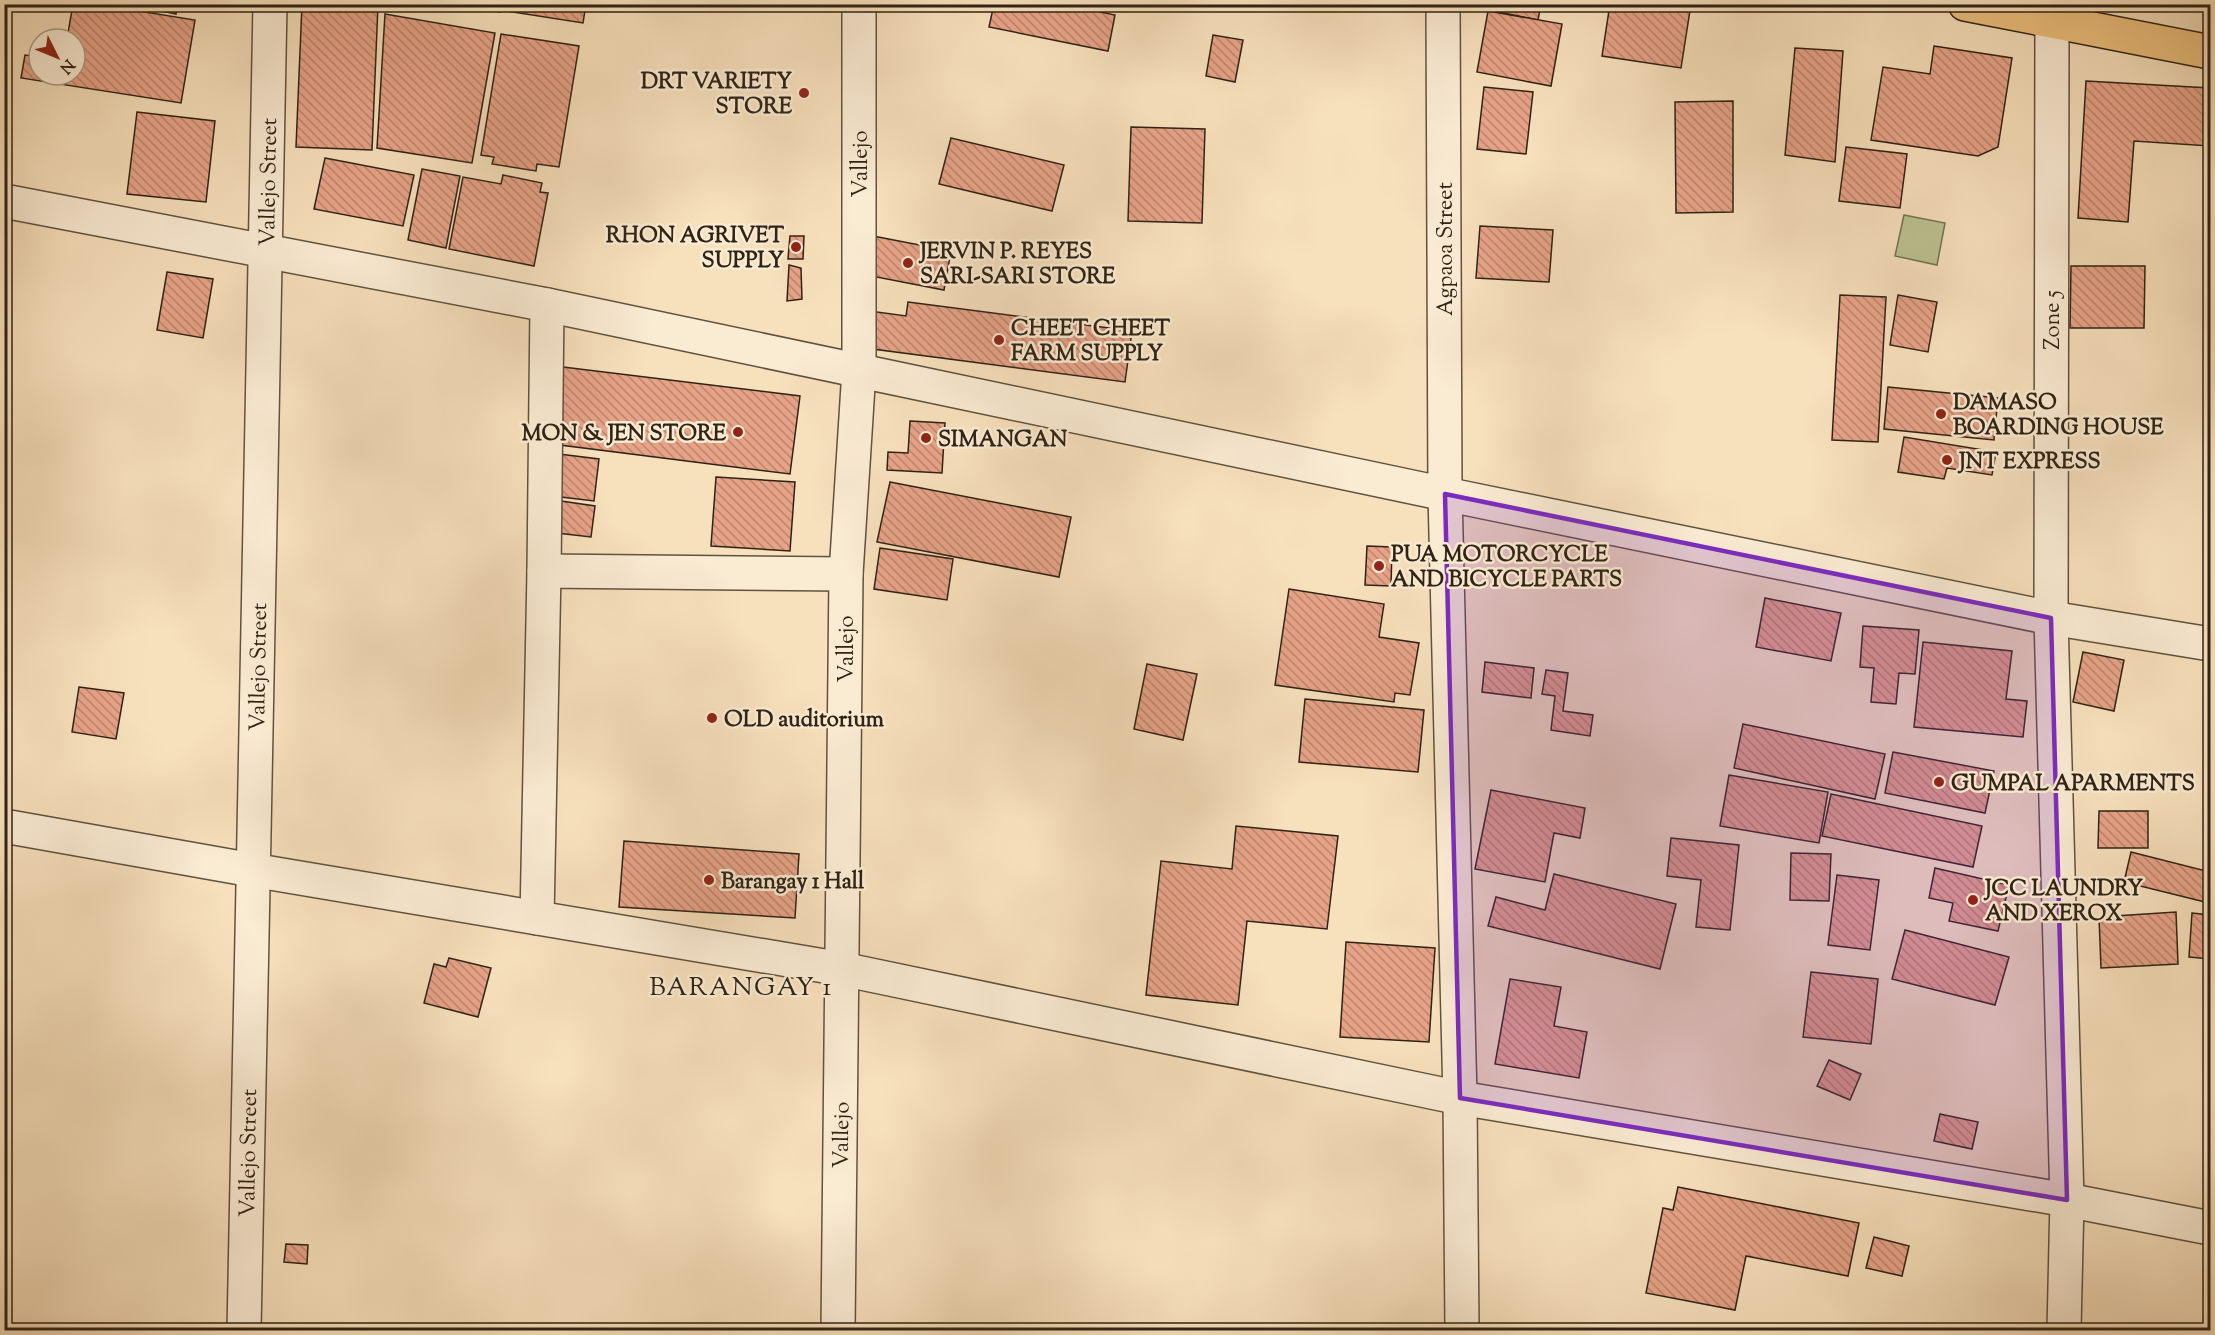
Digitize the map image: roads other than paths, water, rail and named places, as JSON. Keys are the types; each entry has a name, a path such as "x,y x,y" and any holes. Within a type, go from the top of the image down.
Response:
{"main road":[{"path":"1965,4 2054,13 2211,52"}],"street":[{"name":"Vallejo Street","path":"244,1330 267,250 270,4"},
{"name":"Vallejo","path":"838,1330 846,574 858,370 859,4"},
{"name":"Agpaoa Street","path":"1443,4 1445,494 1460,1098 1462,1330"},
{"name":"Zone 5","path":"2054,13 2051,618 2067,1200 2064,1330"},
{"path":"4,201 547,305 1445,494 2051,618 2211,644"},
{"path":"537,918 547,305"},
{"path":"543,571 846,574"},
{"path":"4,826 842,969 1460,1098 2067,1200 2211,1228"}],"place":[{"name":"DRT VARIETY STORE","path":"804,93"},
{"name":"RHON AGRIVET SUPPLY","path":"796,247"},
{"name":"JERVIN P. REYES SARI-SARI STORE","path":"908,263"},
{"name":"CHEET CHEET FARM SUPPLY","path":"999,340"},
{"name":"DAMASO BOARDING HOUSE","path":"1941,414"},
{"name":"MON & JEN STORE","path":"738,432"},
{"name":"SIMANGAN","path":"926,438"},
{"name":"JNT EXPRESS","path":"1947,460"},
{"name":"PUA MOTORCYCLE AND BICYCLE PARTS","path":"1379,566"},
{"name":"OLD auditorium","path":"712,718"},
{"name":"GUMPAL APARMENTS","path":"1939,782"},
{"name":"Barangay 1 Hall","path":"709,880"},
{"name":"JCC LAUNDRY AND XEROX","path":"1973,900"}],"district":[{"name":"BARANGAY 1","path":"741,986"}]}
